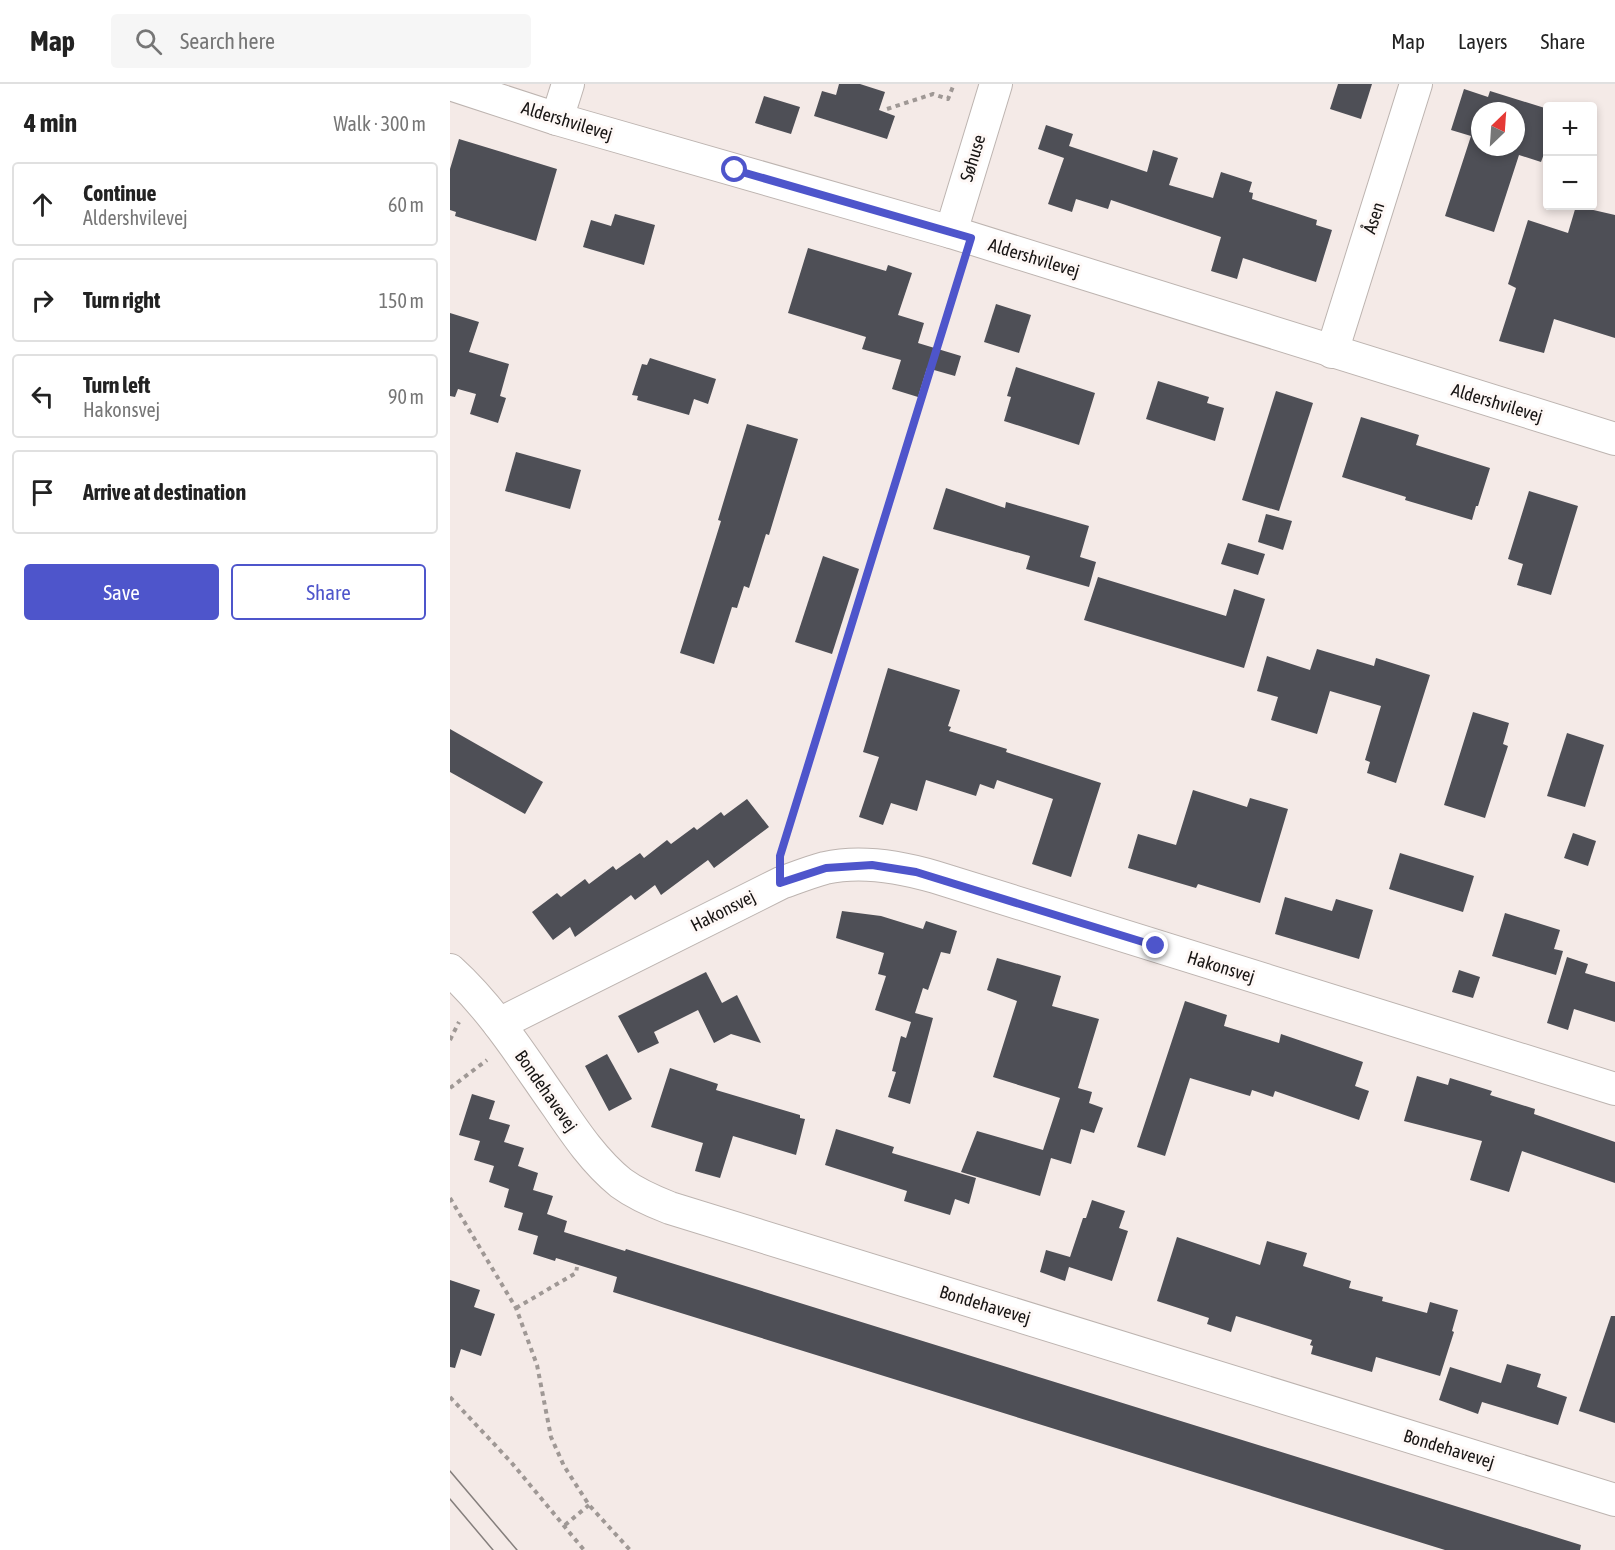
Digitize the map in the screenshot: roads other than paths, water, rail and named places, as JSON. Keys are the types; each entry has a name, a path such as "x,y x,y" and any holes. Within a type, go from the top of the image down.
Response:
{"street":[{"name":"Aldershvilevej","path":"450,84 557,119 961,235 1615,439"},
{"path":"557,119 568,84"},
{"name":"Søhuse","path":"961,235 996,84"},
{"name":"Åsen","path":"1332,352 1416,84"},
{"name":"Hakonsvej","path":"505,1033 780,883 826,868 872,865 916,872 1615,1089"},
{"name":"Bondehavevej","path":"450,970 474,992 586,1148 620,1182 644,1198 670,1208 1615,1500"}],"tram line":[{"path":"450,1471 517,1550"},
{"path":"450,1499 493,1550"}]}
